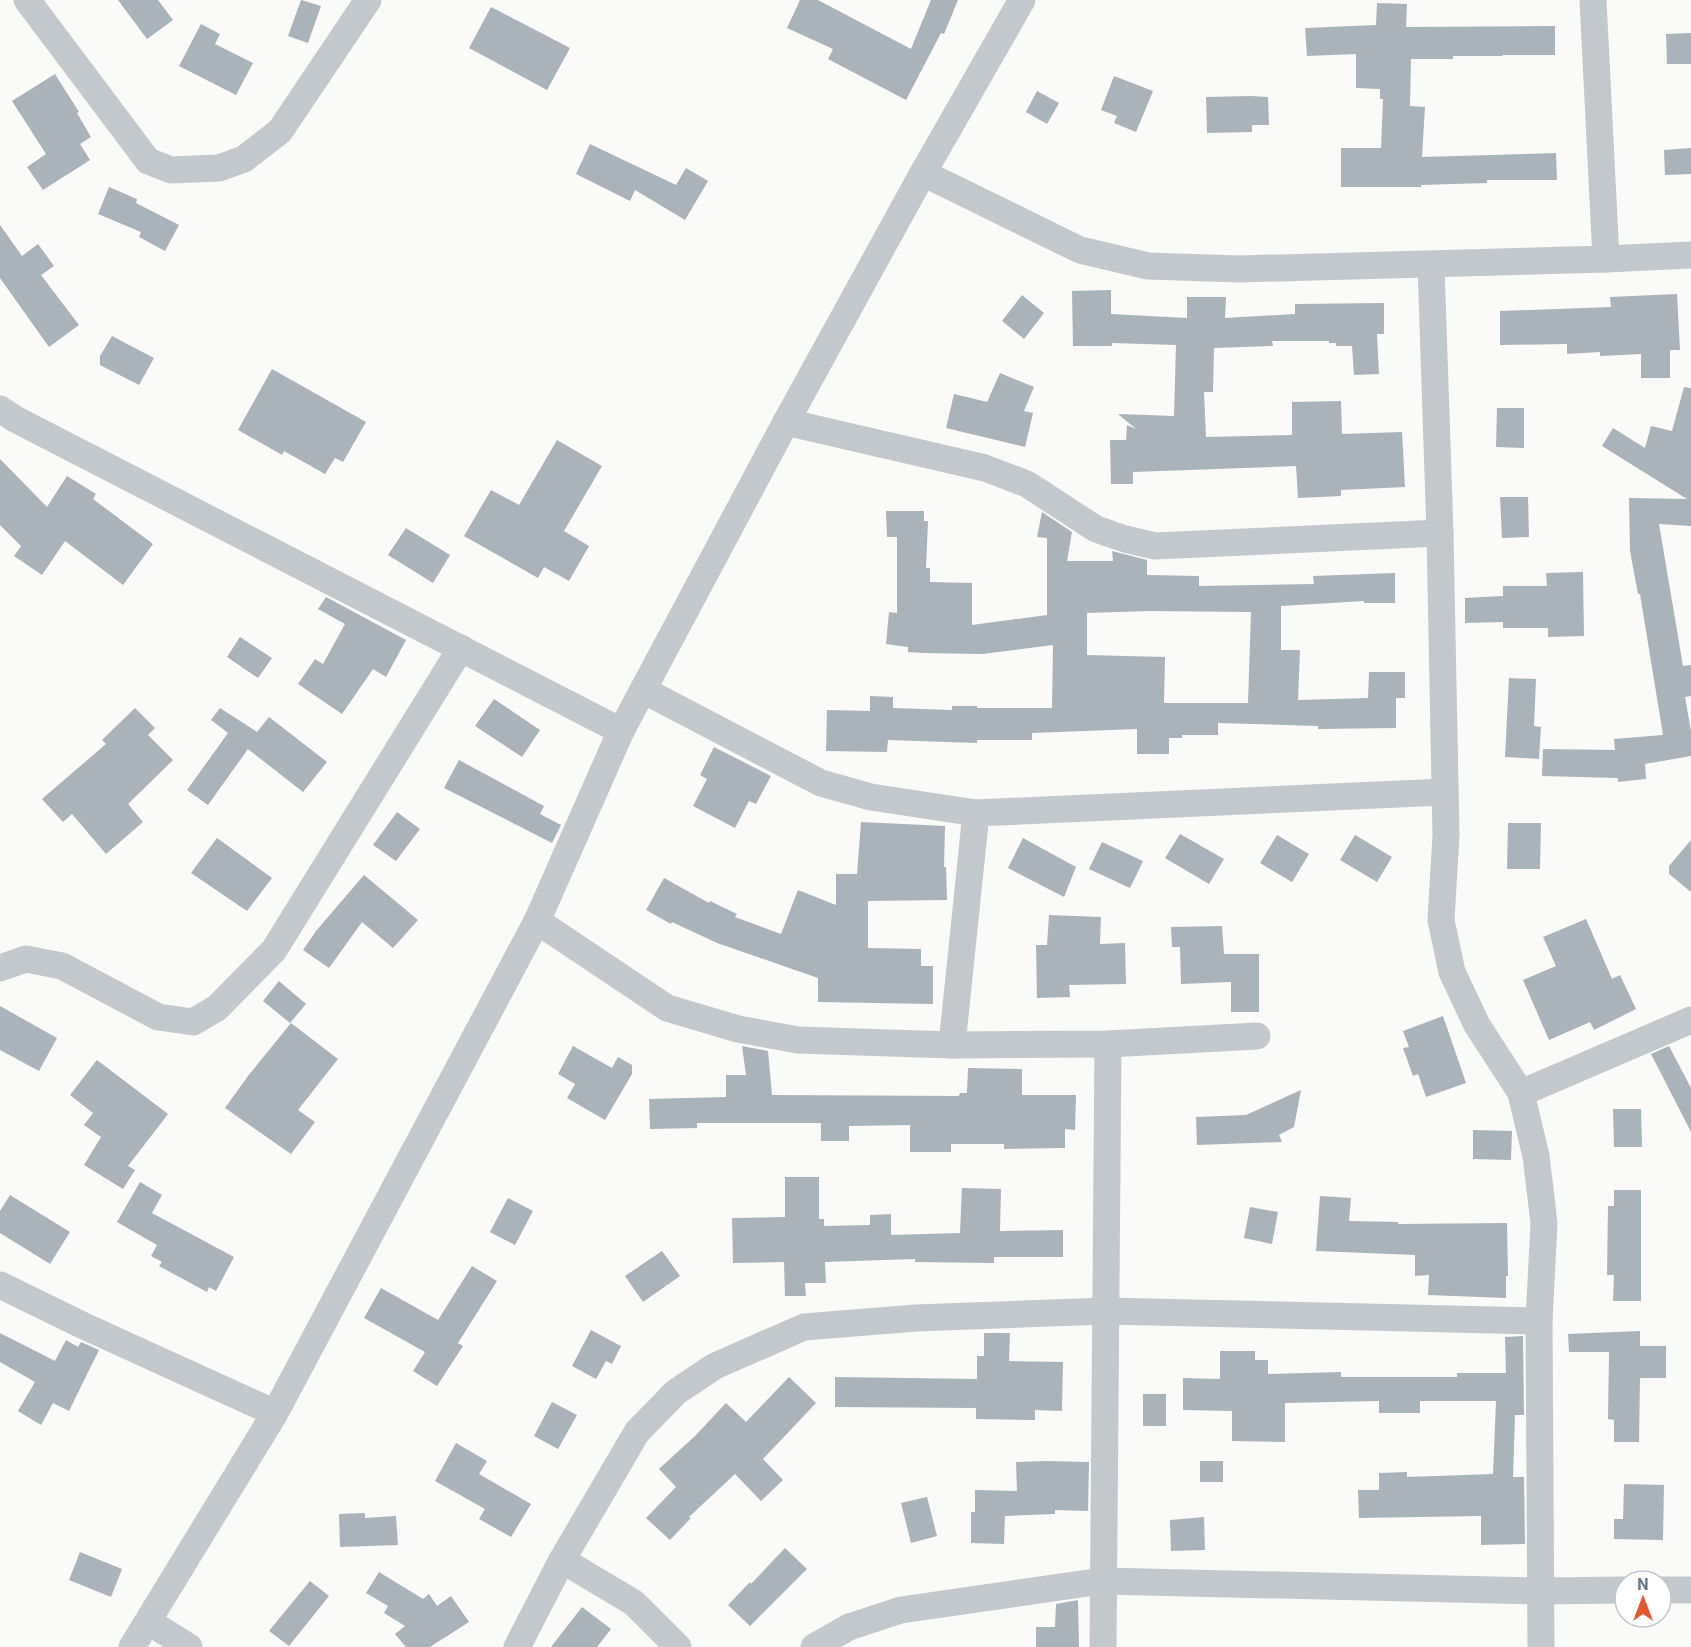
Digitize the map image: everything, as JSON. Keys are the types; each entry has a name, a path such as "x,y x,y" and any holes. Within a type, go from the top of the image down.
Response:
{"street":[{"path":"27,0 148,161 171,170 219,168 244,159 280,131 368,0"},
{"path":"132,1647 275,1413 537,921 621,731 786,422 923,173 1022,0"},
{"path":"1593,0 1606,259"},
{"path":"923,173 1080,250 1148,266 1239,269 1431,265 1691,255"},
{"path":"1431,265 1440,533 1446,835 1440,921 1452,972 1477,1025 1521,1093 1536,1156 1544,1223 1539,1321 1541,1647"},
{"path":"0,409 15,419 621,731"},
{"path":"786,422 985,468 1027,484 1096,529 1125,540 1155,546 1440,533"},
{"path":"0,968 26,959 62,966 158,1017 193,1022 217,1008 273,950 461,648"},
{"path":"643,690 821,783 871,797 976,813 1444,792"},
{"path":"952,1045 976,813"},
{"path":"537,921 667,1008 738,1029 798,1040 952,1045 1108,1044 1257,1036"},
{"path":"1521,1093 1691,1020"},
{"path":"1103,1647 1108,1044"},
{"path":"0,1285 275,1413"},
{"path":"517,1647 562,1560 637,1432 676,1392 715,1366 804,1327 916,1318 1106,1311 1539,1321"},
{"path":"562,1560 634,1603 678,1647"},
{"path":"814,1647 849,1627 901,1610 1102,1581 1540,1591 1613,1590"},
{"path":"1673,1590 1691,1590"},
{"path":"149,1622 189,1647"}],"building":[{"path":"118,0 158,0 173,20 147,39"},
{"path":"301,0 321,6 308,43 288,36"},
{"path":"800,0 818,0 911,49 931,0 958,0 944,34 941,33 906,100 828,59 833,49 787,28"},
{"path":"1377,3 1407,4 1406,27 1555,26 1555,55 1453,56 1453,59 1411,59 1410,106 1425,107 1422,157 1556,153 1557,180 1487,180 1487,183 1421,185 1421,187 1341,187 1341,148 1381,148 1383,99 1380,99 1380,89 1356,88 1356,54 1307,56 1305,28 1376,25"},
{"path":"491,7 570,48 547,90 469,48"},
{"path":"201,24 220,34 215,44 253,63 236,95 179,66"},
{"path":"1691,33 1691,64 1667,64 1666,34"},
{"path":"55,74 79,112 77,113 91,137 80,144 90,160 43,190 27,167 46,154 12,101"},
{"path":"1114,76 1153,91 1136,132 1114,123 1117,116 1101,110"},
{"path":"1037,91 1059,103 1047,124 1026,112"},
{"path":"1206,97 1268,97 1269,125 1252,125 1252,132 1207,133"},
{"path":"590,144 676,185 686,168 708,181 685,220 635,190 630,201 576,174"},
{"path":"1691,148 1691,174 1665,175 1664,150"},
{"path":"109,187 137,199 136,203 179,225 165,251 139,237 141,232 98,214"},
{"path":"0,225 22,256 38,244 54,266 41,275 79,325 49,347 0,278"},
{"path":"1111,290 1111,314 1187,318 1187,297 1226,297 1225,318 1295,314 1295,304 1384,303 1384,334 1377,334 1379,374 1354,375 1352,346 1336,346 1336,343 1329,343 1329,341 1272,341 1273,346 1214,348 1213,392 1204,392 1206,437 1292,435 1292,402 1341,401 1342,434 1402,432 1405,487 1341,490 1341,496 1298,498 1296,466 1133,472 1133,484 1111,484 1110,440 1126,440 1127,425 1136,429 1118,414 1174,416 1176,345 1112,343 1112,346 1073,346 1072,291"},
{"path":"1677,294 1680,350 1670,350 1670,378 1641,378 1641,354 1600,356 1600,352 1567,354 1567,344 1500,345 1500,311 1611,307 1610,297"},
{"path":"1022,295 1044,313 1024,339 1002,321"},
{"path":"112,336 154,358 139,385 100,365 100,356"},
{"path":"272,369 366,422 343,462 335,458 325,474 284,451 282,455 238,430"},
{"path":"1000,373 1034,387 1024,411 1033,413 1025,447 946,428 954,394 987,402"},
{"path":"1684,387 1691,388 1691,526 1659,524 1683,666 1691,665 1691,696 1685,697 1691,731 1691,756 1645,764 1646,779 1618,782 1618,778 1542,776 1543,749 1615,750 1614,739 1663,735 1640,594 1638,594 1630,551 1629,498 1687,499 1602,446 1613,428 1645,448 1651,426 1672,431"},
{"path":"1497,408 1524,408 1524,448 1496,447"},
{"path":"557,440 602,466 564,531 589,546 569,581 544,567 538,578 464,536 491,490 519,505"},
{"path":"0,459 47,507 67,476 96,494 93,499 153,544 123,585 65,541 42,575 14,556 21,546 0,525"},
{"path":"1500,497 1528,497 1529,537 1502,538"},
{"path":"886,511 924,511 924,521 928,521 926,568 930,568 930,582 972,583 972,625 1047,615 1047,538 1037,537 1042,512 1072,532 1067,561 1113,561 1112,551 1147,560 1147,575 1199,576 1199,586 1314,584 1313,576 1395,573 1395,603 1364,603 1364,601 1281,606 1281,650 1300,650 1298,700 1368,698 1369,672 1405,672 1405,698 1396,698 1396,728 1318,729 1318,726 1218,723 1218,735 1182,735 1182,738 1169,738 1169,754 1137,754 1137,729 1032,733 1032,740 977,740 977,743 888,740 887,752 826,751 827,710 870,711 870,696 893,697 893,708 952,710 952,706 977,706 977,708 1052,708 1053,645 982,654 908,652 908,647 886,644 889,612 897,613 897,537 887,537","holes":["1251,612 1248,703 1164,703 1165,657 1087,655 1087,613"]},
{"path":"406,528 450,555 433,583 388,555"},
{"path":"1583,572 1584,636 1548,637 1548,628 1503,628 1503,622 1465,623 1465,598 1503,596 1503,586 1547,586 1546,573"},
{"path":"326,597 406,640 386,677 373,669 342,714 298,684 315,659 323,664 345,624 318,609"},
{"path":"240,637 272,658 258,678 227,657"},
{"path":"1509,678 1536,679 1534,726 1541,727 1539,759 1505,757"},
{"path":"494,699 540,730 522,757 475,726"},
{"path":"135,708 155,728 148,735 173,760 128,804 143,822 106,854 72,814 63,822 42,799 106,744 102,740"},
{"path":"220,708 257,732 269,717 327,762 303,792 248,749 208,805 187,790 228,733 211,720"},
{"path":"714,747 771,776 756,804 749,801 735,828 693,806 707,779 700,775"},
{"path":"459,760 544,806 540,814 561,825 552,843 444,788"},
{"path":"397,812 420,829 396,861 373,845"},
{"path":"861,822 945,826 944,867 946,867 947,900 868,901 868,948 921,949 921,966 933,966 933,1004 818,1002 818,978 717,943 672,922 671,924 646,910 664,878 709,903 710,901 737,914 735,917 781,934 798,890 836,905 836,874 857,874"},
{"path":"1508,823 1541,823 1540,869 1507,869"},
{"path":"1180,834 1224,859 1209,884 1165,858"},
{"path":"1277,835 1309,854 1292,882 1260,863"},
{"path":"1355,835 1392,857 1377,882 1340,860"},
{"path":"217,838 272,878 247,911 191,873"},
{"path":"1023,838 1076,867 1064,897 1008,868"},
{"path":"1691,840 1691,892 1669,874 1669,866"},
{"path":"1102,842 1143,861 1130,888 1089,869"},
{"path":"364,875 418,920 393,948 362,922 329,968 303,950 316,931"},
{"path":"1049,915 1101,917 1100,944 1125,943 1126,984 1069,985 1070,997 1037,998 1036,945 1047,945"},
{"path":"1586,919 1612,979 1620,975 1636,1009 1594,1030 1590,1022 1549,1040 1523,980 1556,966 1543,937"},
{"path":"1222,926 1224,954 1259,954 1259,1012 1231,1012 1231,982 1181,984 1180,947 1172,947 1171,927"},
{"path":"279,981 306,1004 290,1023 263,1001"},
{"path":"0,1006 57,1038 39,1071 0,1050"},
{"path":"1443,1016 1466,1083 1426,1097 1418,1074 1413,1076 1403,1048 1409,1047 1403,1031"},
{"path":"291,1023 338,1059 298,1110 315,1122 291,1154 225,1108"},
{"path":"573,1046 612,1068 618,1057 632,1065 632,1074 605,1120 567,1098 575,1084 558,1074"},
{"path":"742,1046 768,1051 772,1095 959,1096 960,1093 967,1093 968,1068 1022,1069 1022,1095 1076,1095 1075,1130 1065,1129 1065,1148 1004,1149 1004,1144 951,1144 951,1152 910,1152 910,1125 849,1126 849,1141 821,1141 821,1123 697,1123 697,1128 650,1129 649,1099 726,1097 726,1075 746,1075"},
{"path":"1669,1046 1691,1088 1691,1132 1651,1054"},
{"path":"97,1060 168,1114 128,1166 135,1170 123,1189 84,1165 101,1137 84,1125 93,1113 70,1095"},
{"path":"1301,1090 1294,1127 1279,1135 1282,1142 1197,1145 1196,1117 1246,1115"},
{"path":"1613,1109 1641,1109 1642,1147 1614,1147"},
{"path":"1473,1130 1512,1131 1511,1160 1473,1159"},
{"path":"785,1177 819,1177 819,1219 824,1219 824,1226 870,1225 870,1215 891,1214 891,1235 960,1233 962,1188 1001,1189 1000,1231 1063,1230 1063,1257 994,1257 994,1263 915,1262 915,1259 825,1262 826,1283 805,1283 806,1296 785,1296 784,1262 733,1263 732,1218 785,1217"},
{"path":"140,1182 162,1195 152,1213 234,1257 216,1291 209,1287 207,1292 159,1266 162,1262 151,1256 157,1245 117,1222"},
{"path":"1614,1190 1641,1190 1641,1301 1613,1301 1614,1275 1607,1275 1608,1206 1614,1206"},
{"path":"10,1195 70,1232 50,1264 0,1233 0,1211"},
{"path":"1320,1196 1351,1198 1349,1221 1398,1222 1398,1224 1507,1223 1506,1298 1428,1295 1429,1275 1415,1276 1415,1255 1316,1251"},
{"path":"508,1198 533,1211 515,1245 490,1232"},
{"path":"1250,1207 1278,1212 1272,1244 1244,1238"},
{"path":"662,1251 680,1276 643,1302 625,1276"},
{"path":"472,1266 497,1281 458,1343 463,1346 437,1386 413,1371 425,1352 364,1318 381,1288 438,1320"},
{"path":"591,1330 621,1346 612,1364 606,1361 596,1379 572,1366"},
{"path":"1640,1331 1640,1346 1666,1346 1666,1378 1640,1378 1639,1442 1614,1442 1614,1420 1608,1419 1609,1352 1569,1352 1568,1334"},
{"path":"0,1333 55,1361 66,1340 78,1347 81,1342 99,1350 69,1411 53,1403 41,1425 18,1411 35,1382 0,1362"},
{"path":"984,1333 1010,1333 1009,1361 1063,1362 1062,1411 1035,1410 1035,1420 976,1419 976,1408 835,1407 835,1377 977,1379 977,1356 984,1356"},
{"path":"1523,1336 1524,1415 1515,1415 1513,1477 1524,1477 1525,1544 1481,1545 1481,1516 1359,1518 1358,1490 1379,1490 1379,1473 1407,1472 1407,1477 1493,1474 1496,1401 1420,1401 1420,1413 1379,1413 1379,1401 1285,1403 1285,1442 1232,1441 1232,1411 1183,1410 1183,1378 1220,1379 1220,1351 1255,1351 1255,1360 1268,1360 1268,1374 1341,1372 1341,1377 1457,1377 1457,1373 1506,1373 1505,1337"},
{"path":"789,1377 816,1403 763,1459 783,1480 761,1501 735,1474 689,1517 691,1518 670,1540 646,1518 676,1487 659,1469 726,1403 746,1422"},
{"path":"1143,1394 1166,1394 1166,1426 1143,1426"},
{"path":"552,1402 577,1415 558,1449 534,1436"},
{"path":"456,1443 487,1461 479,1474 531,1504 511,1537 479,1519 485,1509 435,1481"},
{"path":"1200,1461 1223,1461 1223,1482 1200,1482"},
{"path":"1016,1462 1089,1462 1088,1511 1055,1510 1055,1514 1005,1516 1004,1544 971,1543 971,1512 975,1512 975,1490 1017,1491"},
{"path":"1624,1484 1664,1485 1663,1540 1614,1539 1614,1519 1623,1519"},
{"path":"927,1497 937,1536 911,1543 901,1503"},
{"path":"365,1513 365,1518 396,1516 398,1545 340,1547 339,1514"},
{"path":"1204,1517 1205,1550 1171,1551 1170,1520"},
{"path":"785,1548 807,1569 750,1626 728,1605"},
{"path":"80,1552 122,1569 111,1597 69,1580"},
{"path":"379,1572 423,1599 429,1594 437,1606 451,1596 469,1622 430,1647 406,1647 395,1634 405,1626 384,1613 388,1606 366,1593"},
{"path":"310,1581 329,1596 289,1646 269,1631"},
{"path":"1078,1600 1079,1647 1036,1647 1036,1627 1055,1627 1056,1604"},
{"path":"582,1607 611,1629 597,1647 551,1647"}]}
